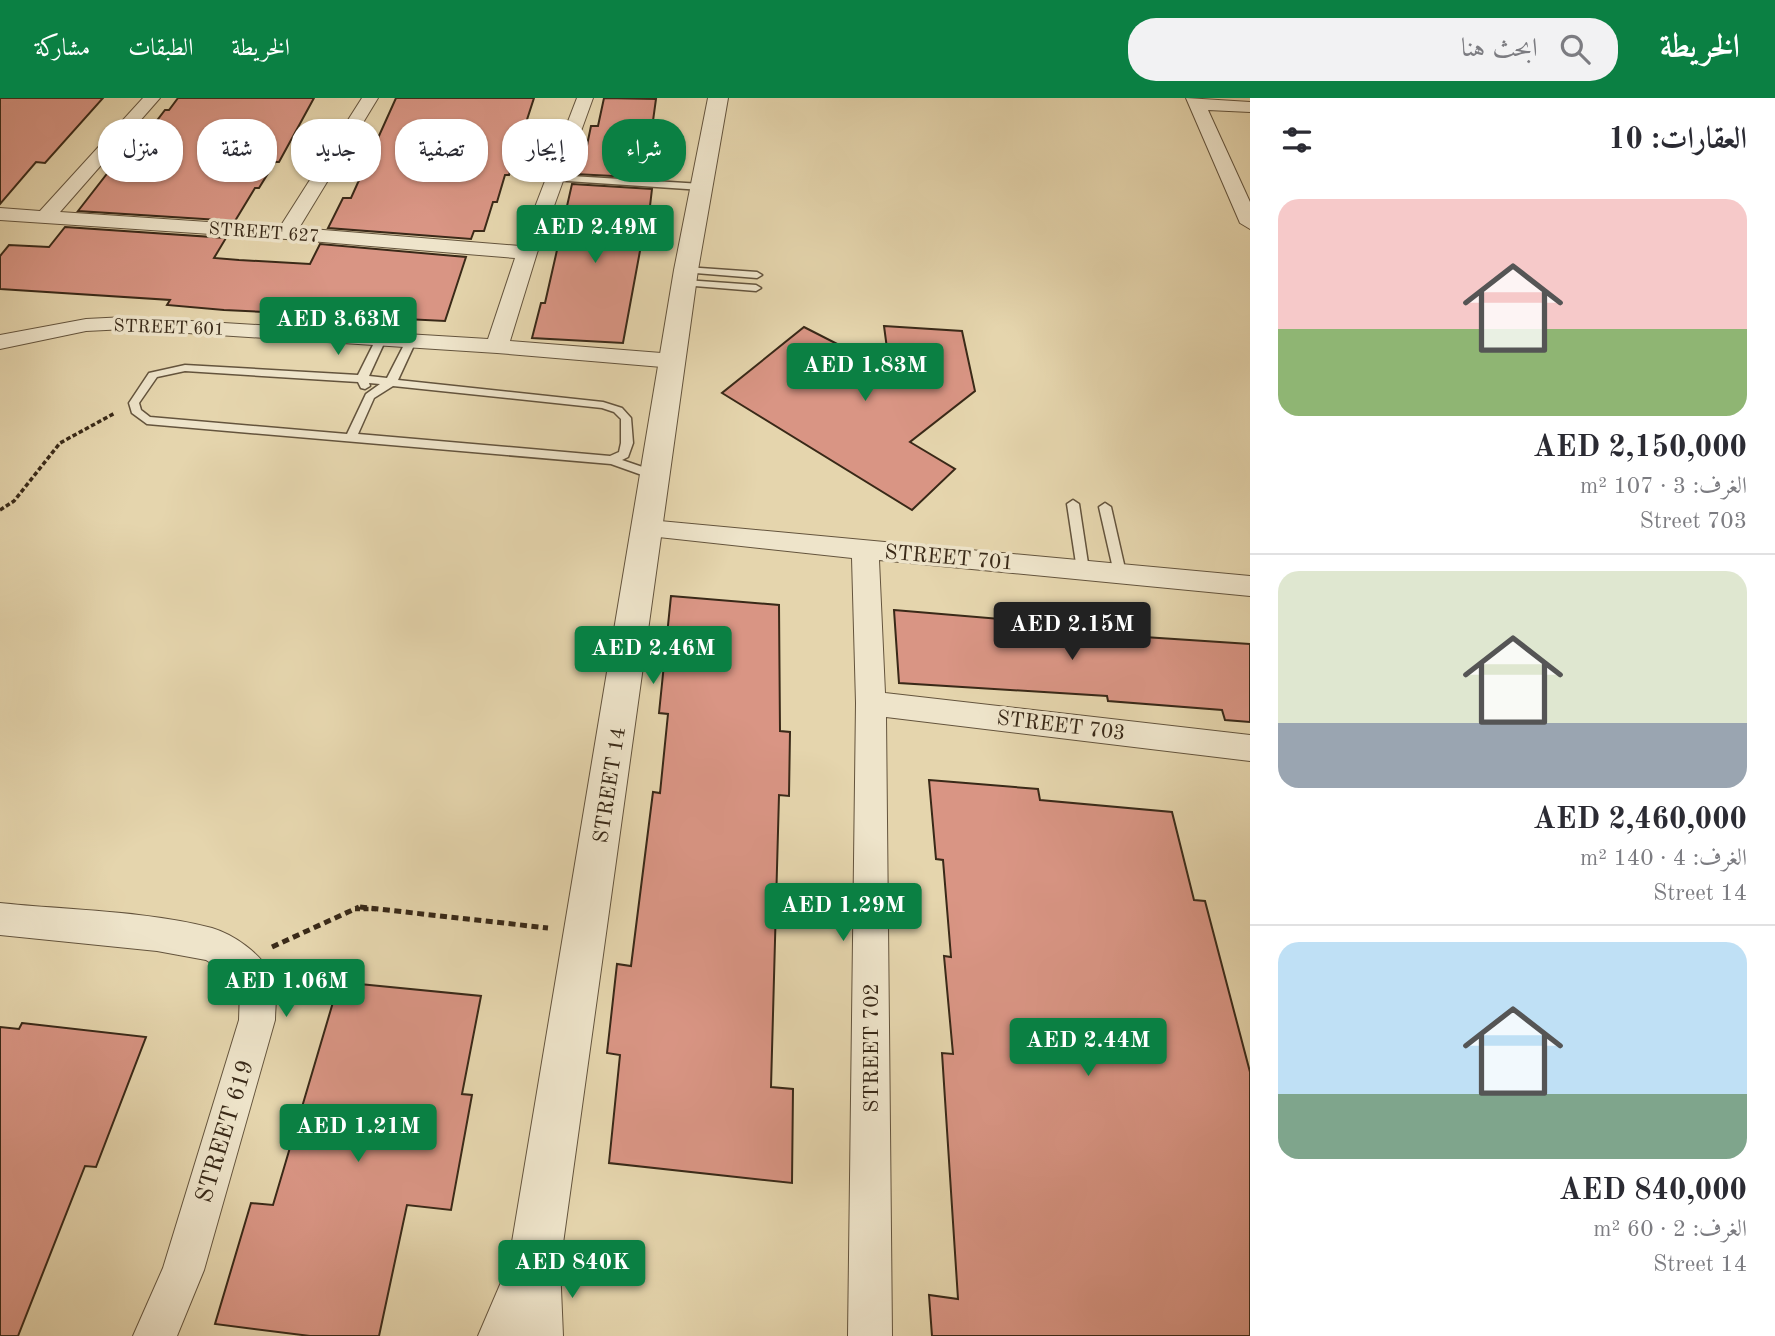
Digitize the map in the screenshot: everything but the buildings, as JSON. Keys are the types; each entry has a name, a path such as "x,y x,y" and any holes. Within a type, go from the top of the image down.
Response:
{"street":[{"path":"45,217 152,98"},
{"path":"286,233 370,98"},
{"path":"578,119 586,98"},
{"name":"STREET 14","path":"536,1336 534,1265 686,276 718,98"},
{"path":"1196,101 1250,107"},
{"path":"1196,101 1250,223"},
{"path":"498,346 527,253 554,182"},
{"name":"STREET 627","path":"0,214 286,233 527,253"},
{"name":"STREET 601","path":"0,342 86,326 126,323 498,346 674,361"},
{"name":"STREET 701","path":"649,529 1250,586"},
{"name":"STREET 702","path":"866,550 871,703 870,1336"},
{"name":"STREET 703","path":"871,703 1250,747"},
{"name":"STREET 619","path":"0,919 157,934 213,945 240,962 258,985 257,1020 183,1270 155,1336"},
{"name":"STREET 14","path":"505,1336 534,1265"}],"lane":[{"path":"588,180 702,187"},
{"path":"686,276 757,275"},
{"path":"686,276 756,288"},
{"path":"362,379 381,339"},
{"path":"351,438 370,396 391,382 411,341"},
{"path":"612,460 624,454 627,443 626,418 618,410 603,404 362,379 185,368 168,369 153,375 134,403 135,411 147,420 612,460 656,476"},
{"path":"362,379 370,396"},
{"path":"1073,505 1083,570"},
{"path":"1105,507 1120,573"}],"path":[{"path":"0,510 14,501 60,443 134,403"},
{"path":"240,962 359,907 586,932"}]}
